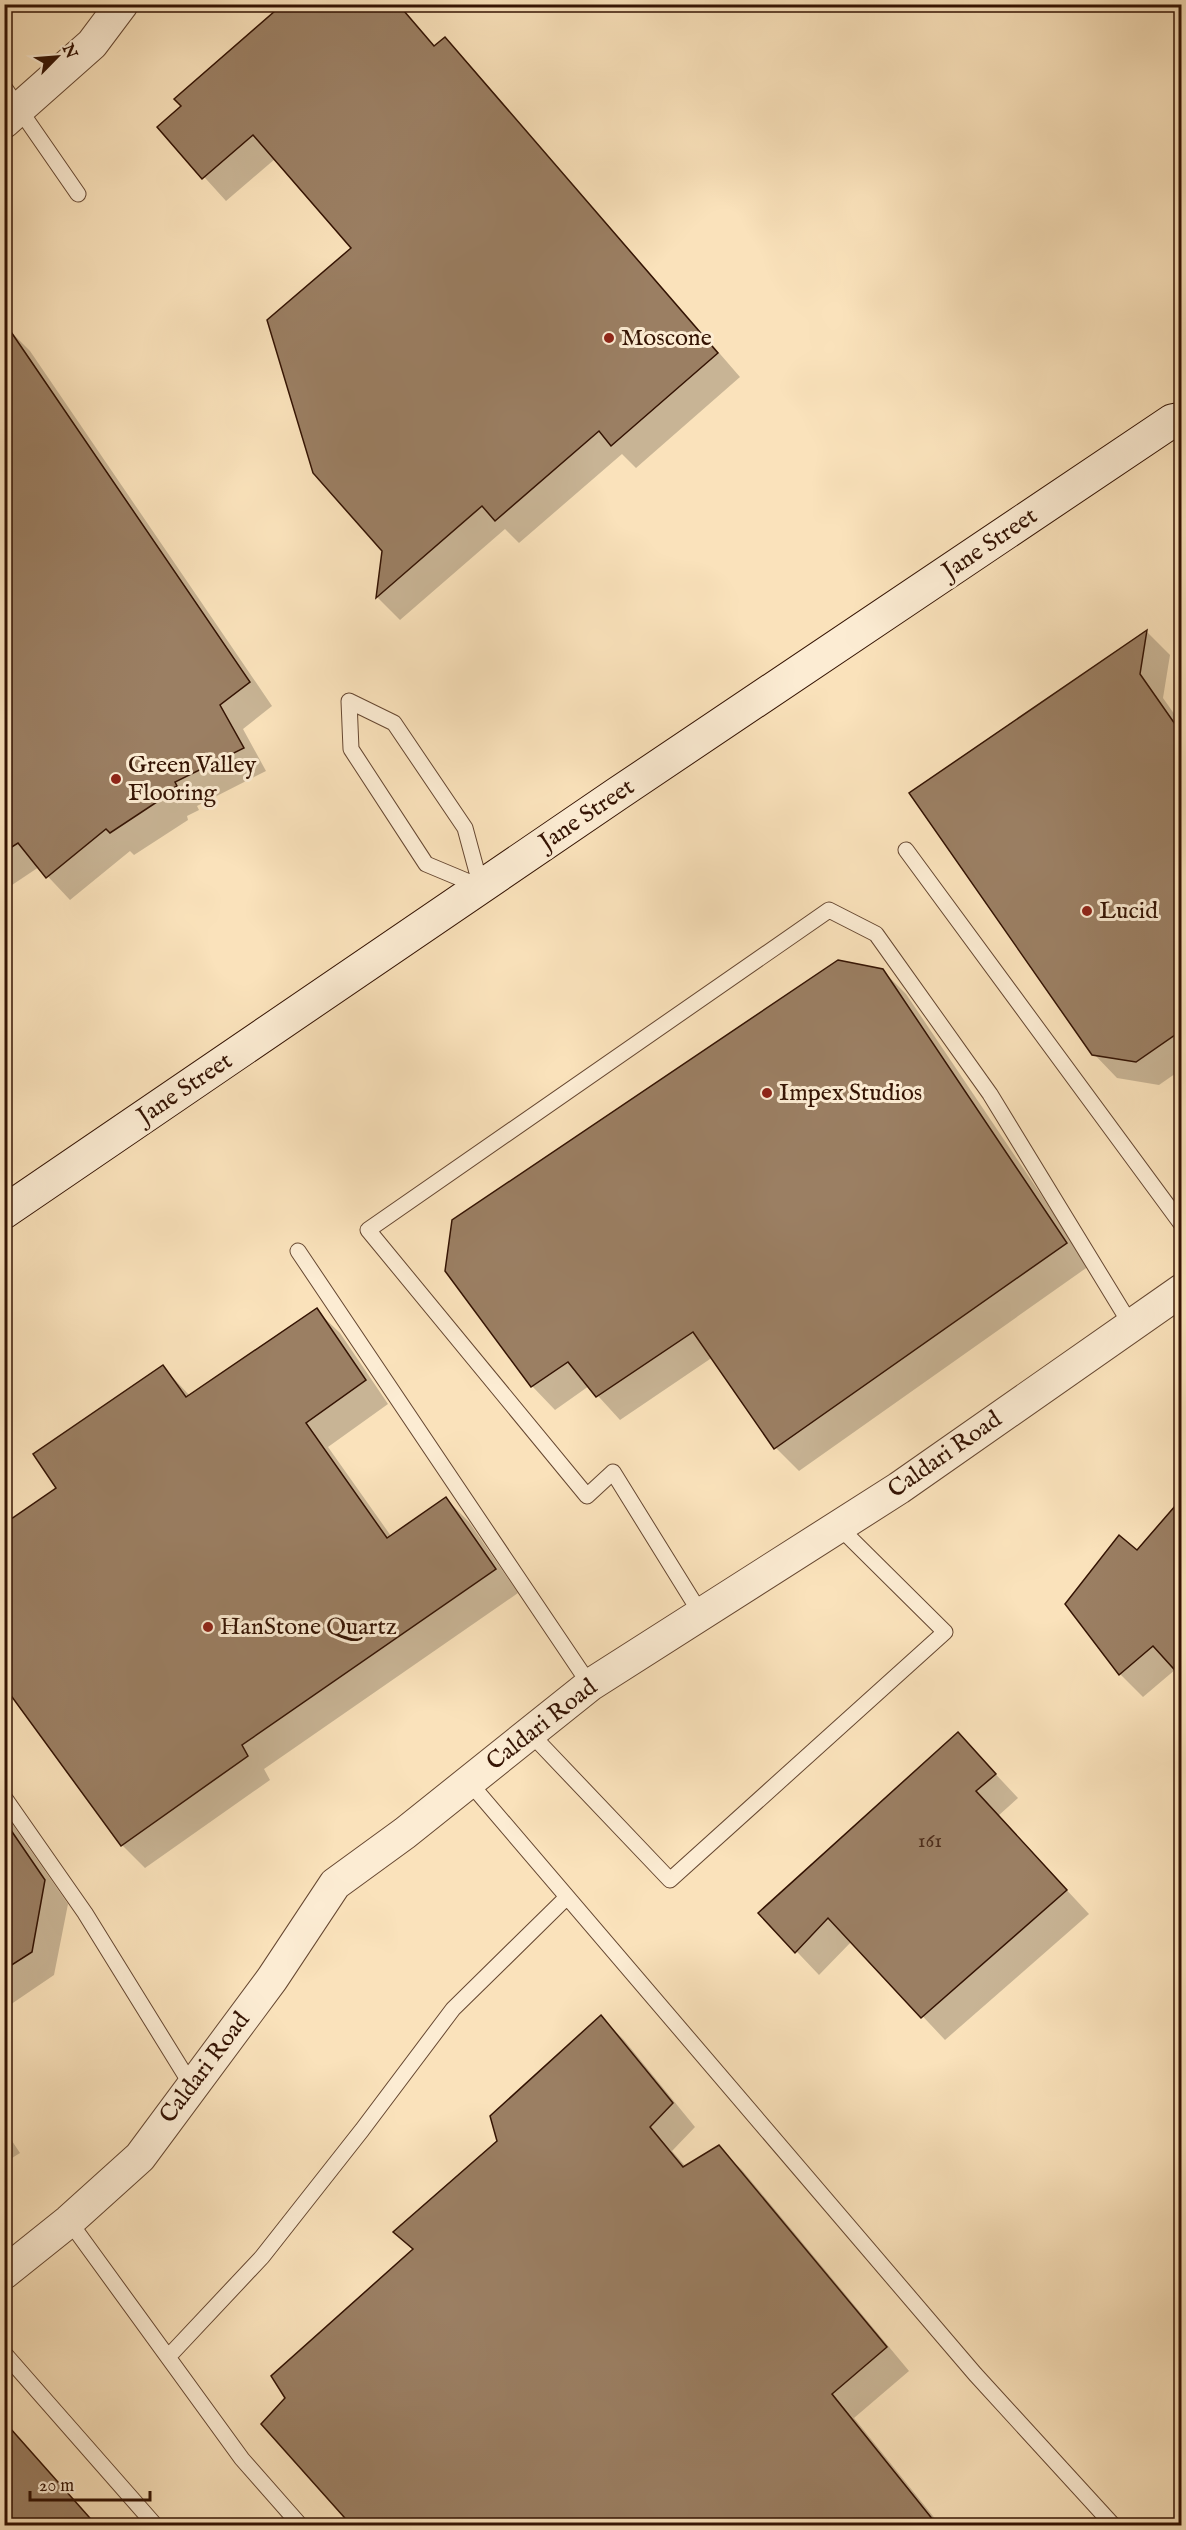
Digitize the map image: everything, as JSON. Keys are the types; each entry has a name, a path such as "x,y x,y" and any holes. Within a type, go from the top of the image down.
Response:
{"main road":[{"name":"Jane Street","path":"4,1212 1178,416"}],"street":[{"path":"10,106 92,44 122,4"},
{"name":"Caldari Road","path":"4,2273 69,2221 140,2157 272,1978 335,1884 405,1833 590,1685 899,1488 1182,1290"}],"lane":[{"path":"10,106 78,194"},
{"path":"349,701 394,723 465,828 481,887 426,864 351,749 349,701"},
{"path":"906,849 1182,1225"},
{"path":"701,1614 613,1472 587,1496 368,1230 829,910 876,934 990,1094 1131,1325"},
{"path":"298,1251 590,1685"},
{"path":"530,1734 670,1880 945,1632 839,1527"},
{"path":"470,1782 975,2374 1114,2526"},
{"path":"4,1797 85,1913 192,2086"},
{"path":"169,2356 262,2257 453,2009 567,1897"},
{"path":"69,2221 242,2459 301,2526"},
{"path":"4,2353 156,2526"}],"building":[{"path":"283,4 398,4 434,46 445,37 718,353 611,446 599,431 495,521 482,506 376,598 382,551 313,473 267,320 351,248 253,135 202,179 157,127 181,106 174,99"},
{"path":"7,326 250,682 220,705 244,748 175,782 177,786 164,793 166,796 110,833 106,829 46,878 18,843 4,852 4,328"},
{"name":"Lucid","path":"1147,630 1140,674 1182,734 1182,1030 1136,1062 1092,1055 909,793"},
{"path":"838,960 883,969 1067,1243 774,1449 693,1332 596,1397 568,1362 531,1387 445,1271 452,1220"},
{"name":"HanStone Quartz","path":"317,1308 366,1380 306,1423 387,1538 446,1497 496,1569 242,1745 248,1756 121,1846 4,1686 4,1524 56,1488 33,1454 163,1365 186,1397"},
{"path":"1182,1498 1182,1678 1153,1646 1119,1675 1065,1604 1119,1535 1137,1550"},
{"path":"958,1732 996,1774 976,1791 1067,1890 921,2018 828,1918 795,1953 758,1913"},
{"path":"4,1820 45,1880 32,1952 4,1970"},
{"path":"601,2015 673,2103 650,2127 683,2167 719,2145 887,2347 832,2394 938,2526 352,2526 261,2424 285,2398 271,2376 413,2249 393,2232 497,2141 490,2116"},
{"path":"10,2428 97,2526 4,2526 4,2433"}],"place":[{"name":"Moscone","path":"609,338"},
{"name":"Green Valley Flooring","path":"116,779"},
{"name":"Lucid","path":"1087,911"},
{"name":"Impex Studios","path":"767,1093"},
{"name":"HanStone Quartz","path":"208,1627"}]}
